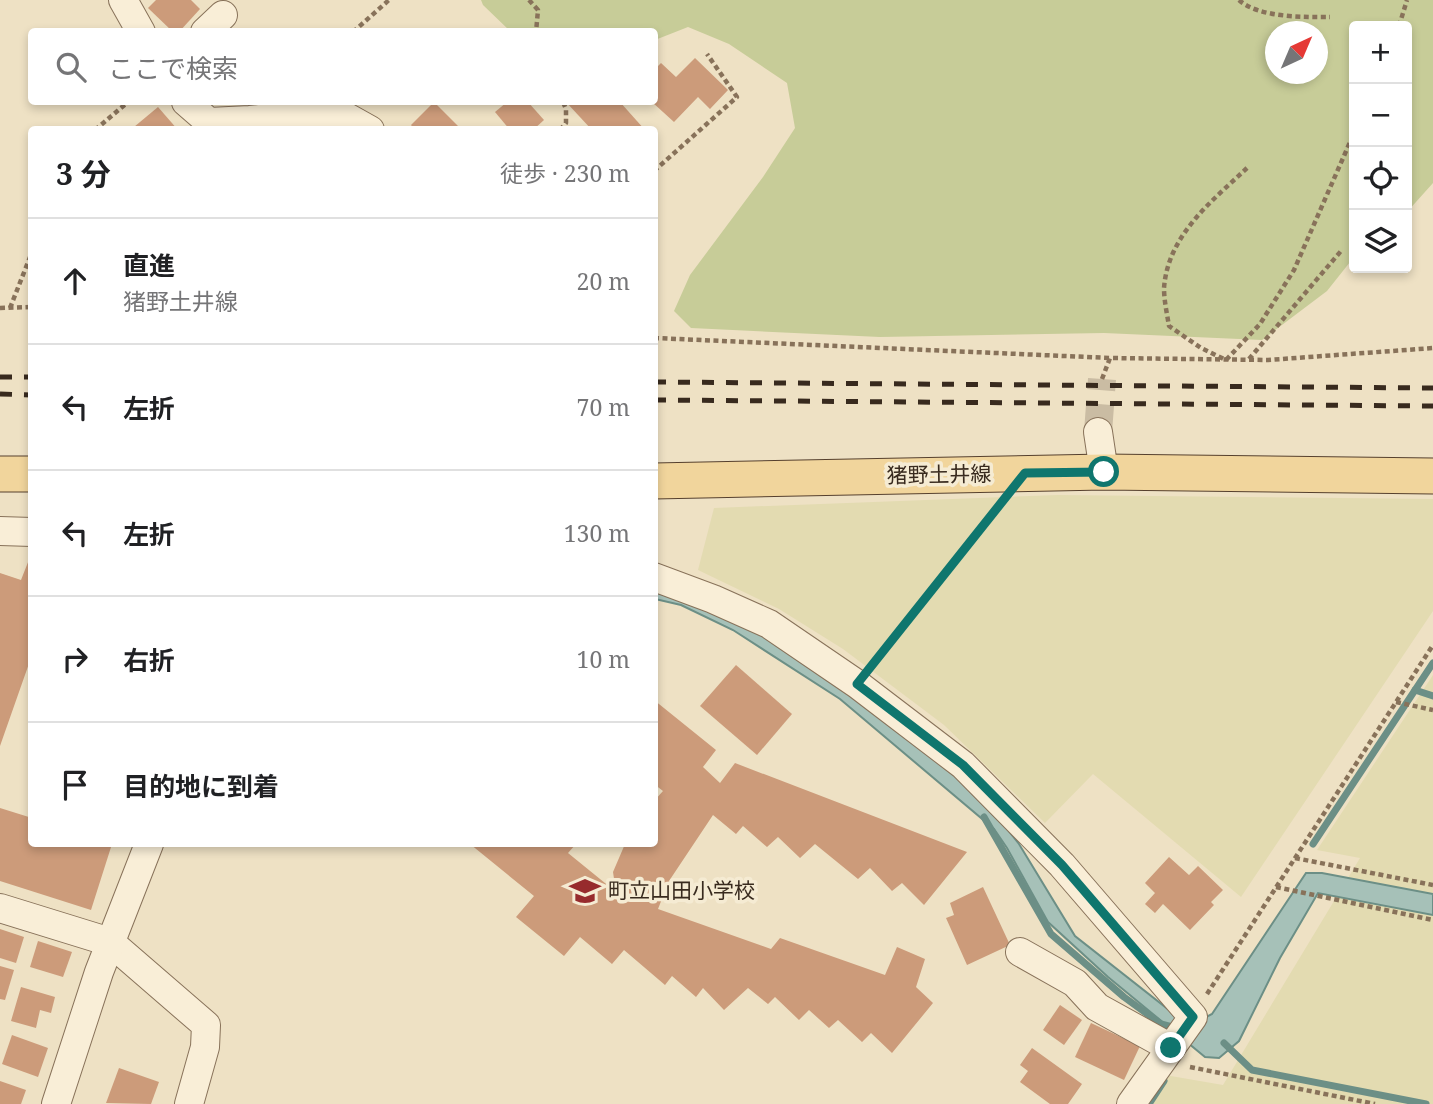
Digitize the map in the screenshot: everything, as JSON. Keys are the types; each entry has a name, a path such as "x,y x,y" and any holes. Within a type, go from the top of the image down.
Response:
{"main road":[{"name":"猪野土井線","path":"658,481 1104,472 1433,475"},
{"path":"0,474 28,474"}],"street":[{"path":"123,0 139,28"},
{"path":"189,105 209,122 311,113 345,116 363,126"},
{"path":"1098,432 1104,472"},
{"path":"0,531 28,532"},
{"path":"658,578 769,624 857,684 963,765 1062,865 1176,1041"},
{"path":"55,1104 110,942 148,847"},
{"path":"0,908 110,942 206,1025 205,1047 189,1104"},
{"path":"1020,952 1075,983 1097,1007 1176,1041"},
{"path":"1131,1104 1176,1041"}],"path":[{"path":"358,28 389,0"},
{"path":"529,0 538,10 536,28"},
{"path":"1238,0 1244,5 1275,14 1330,17"},
{"path":"1401,21 1408,0"},
{"path":"658,167 737,97 707,54"},
{"path":"100,126 124,105"},
{"path":"563,126 566,123 564,105"},
{"path":"1226,360 1261,324 1294,270 1349,144"},
{"path":"1226,360 1201,348 1169,326 1164,289 1174,247 1206,206 1247,169"},
{"path":"1249,360 1341,251"},
{"path":"10,308 28,262"},
{"path":"0,308 28,307"},
{"path":"658,338 1110,358 1226,360 1433,348"},
{"path":"1102,379 1110,358"},
{"path":"857,684 1025,473"},
{"path":"1375,1104 1176,1041 1433,645"},
{"path":"1396,702 1433,710"},
{"path":"1295,858 1433,885"},
{"path":"1276,887 1433,920"}],"shaded area":[{"path":"1058,495 1433,499 1433,611 1241,897 1093,774 1045,823 944,725 843,649 779,609 698,570 714,508"},
{"path":"1433,675 1433,1104 1147,1104 1165,1075 1223,1085 1360,858 1317,850"}],"green space":[{"path":"481,0 1433,0 1433,183 1412,206 1412,21 1349,21 1349,263 1327,291 1262,340 1104,333 880,337 691,328 674,311 690,275 763,177 795,128 787,83 729,44 688,27 658,39 658,28 507,28"}],"water":[{"path":"658,584 731,613 823,669 981,796 1019,844 1075,936 1178,1017 1197,1022 1212,1014 1306,873 1322,873 1433,894 1433,915 1318,893 1280,958 1239,1041 1219,1058 1205,1057 1108,977 1048,922 994,829 840,699 733,630 681,605 658,600"}],"building":[{"path":"156,0 191,0 200,9 183,28 169,28 148,8"},
{"path":"695,58 728,90 710,109 698,97 674,122 655,105 658,105 658,66 661,63 676,77"},
{"path":"431,105 437,105 458,126 412,126"},
{"path":"503,105 531,105 544,120 537,126 507,126 495,112"},
{"path":"569,105 623,105 641,126 588,126"},
{"path":"158,107 175,126 135,126"},
{"path":"28,562 28,666 0,746 0,573 21,580"},
{"path":"736,665 792,714 757,755 700,706"},
{"path":"658,703 716,750 703,767 720,783 735,763 967,852 924,905 902,883 892,891 870,868 858,879 815,844 800,858 778,837 767,847 743,826 736,834 713,815 669,881 658,909 771,949 780,938 885,975 897,947 925,959 916,987 933,1003 892,1053 871,1033 862,1042 838,1020 829,1028 809,1010 799,1020 775,997 768,1004 748,988 724,1010 703,988 696,997 672,976 665,985 624,950 612,964 580,937 564,956 516,917 534,896 474,847 573,847 568,853 616,892 613,872 624,847 658,847 658,797 663,791 658,787"},
{"path":"0,808 28,817 28,847 111,847 91,910 0,881"},
{"path":"1169,857 1189,875 1198,866 1223,890 1211,902 1214,905 1190,930 1163,904 1155,913 1145,904 1155,893 1145,883"},
{"path":"983,887 1010,945 967,965 946,918 954,915 950,903"},
{"path":"0,929 24,937 16,963 0,958"},
{"path":"38,941 72,952 63,977 30,967"},
{"path":"0,966 14,970 5,1000 0,999"},
{"path":"21,987 55,997 51,1013 40,1010 36,1028 11,1021"},
{"path":"1060,1005 1082,1020 1064,1045 1043,1030"},
{"path":"1091,1023 1140,1046 1124,1080 1075,1057"},
{"path":"12,1035 48,1048 38,1077 2,1064"},
{"path":"1032,1048 1082,1084 1068,1104 1050,1104 1020,1082 1028,1071 1020,1065"},
{"path":"119,1068 159,1082 151,1104 106,1103"},
{"path":"0,1081 26,1090 21,1104 0,1104"}],"waterway":[{"path":"1313,844 1433,663"},
{"path":"1415,690 1433,696"},
{"path":"984,817 1051,934 1124,997 1161,1024 1176,1028"},
{"path":"1224,1043 1252,1070 1426,1104"},
{"path":"1149,1104 1164,1081"}],"tunnel":[{"path":"1098,432 1102,379"}],"railway":[{"path":"0,377 28,377"},
{"path":"658,382 1433,388"},
{"path":"0,394 28,395"},
{"path":"658,400 1433,406"}],"place":[{"name":"町立山田小学校","path":"585,891"}],"route":[{"path":"1104,472 1025,473 857,684 963,765 1062,865 1144,958 1193,1017 1171,1048"}]}
